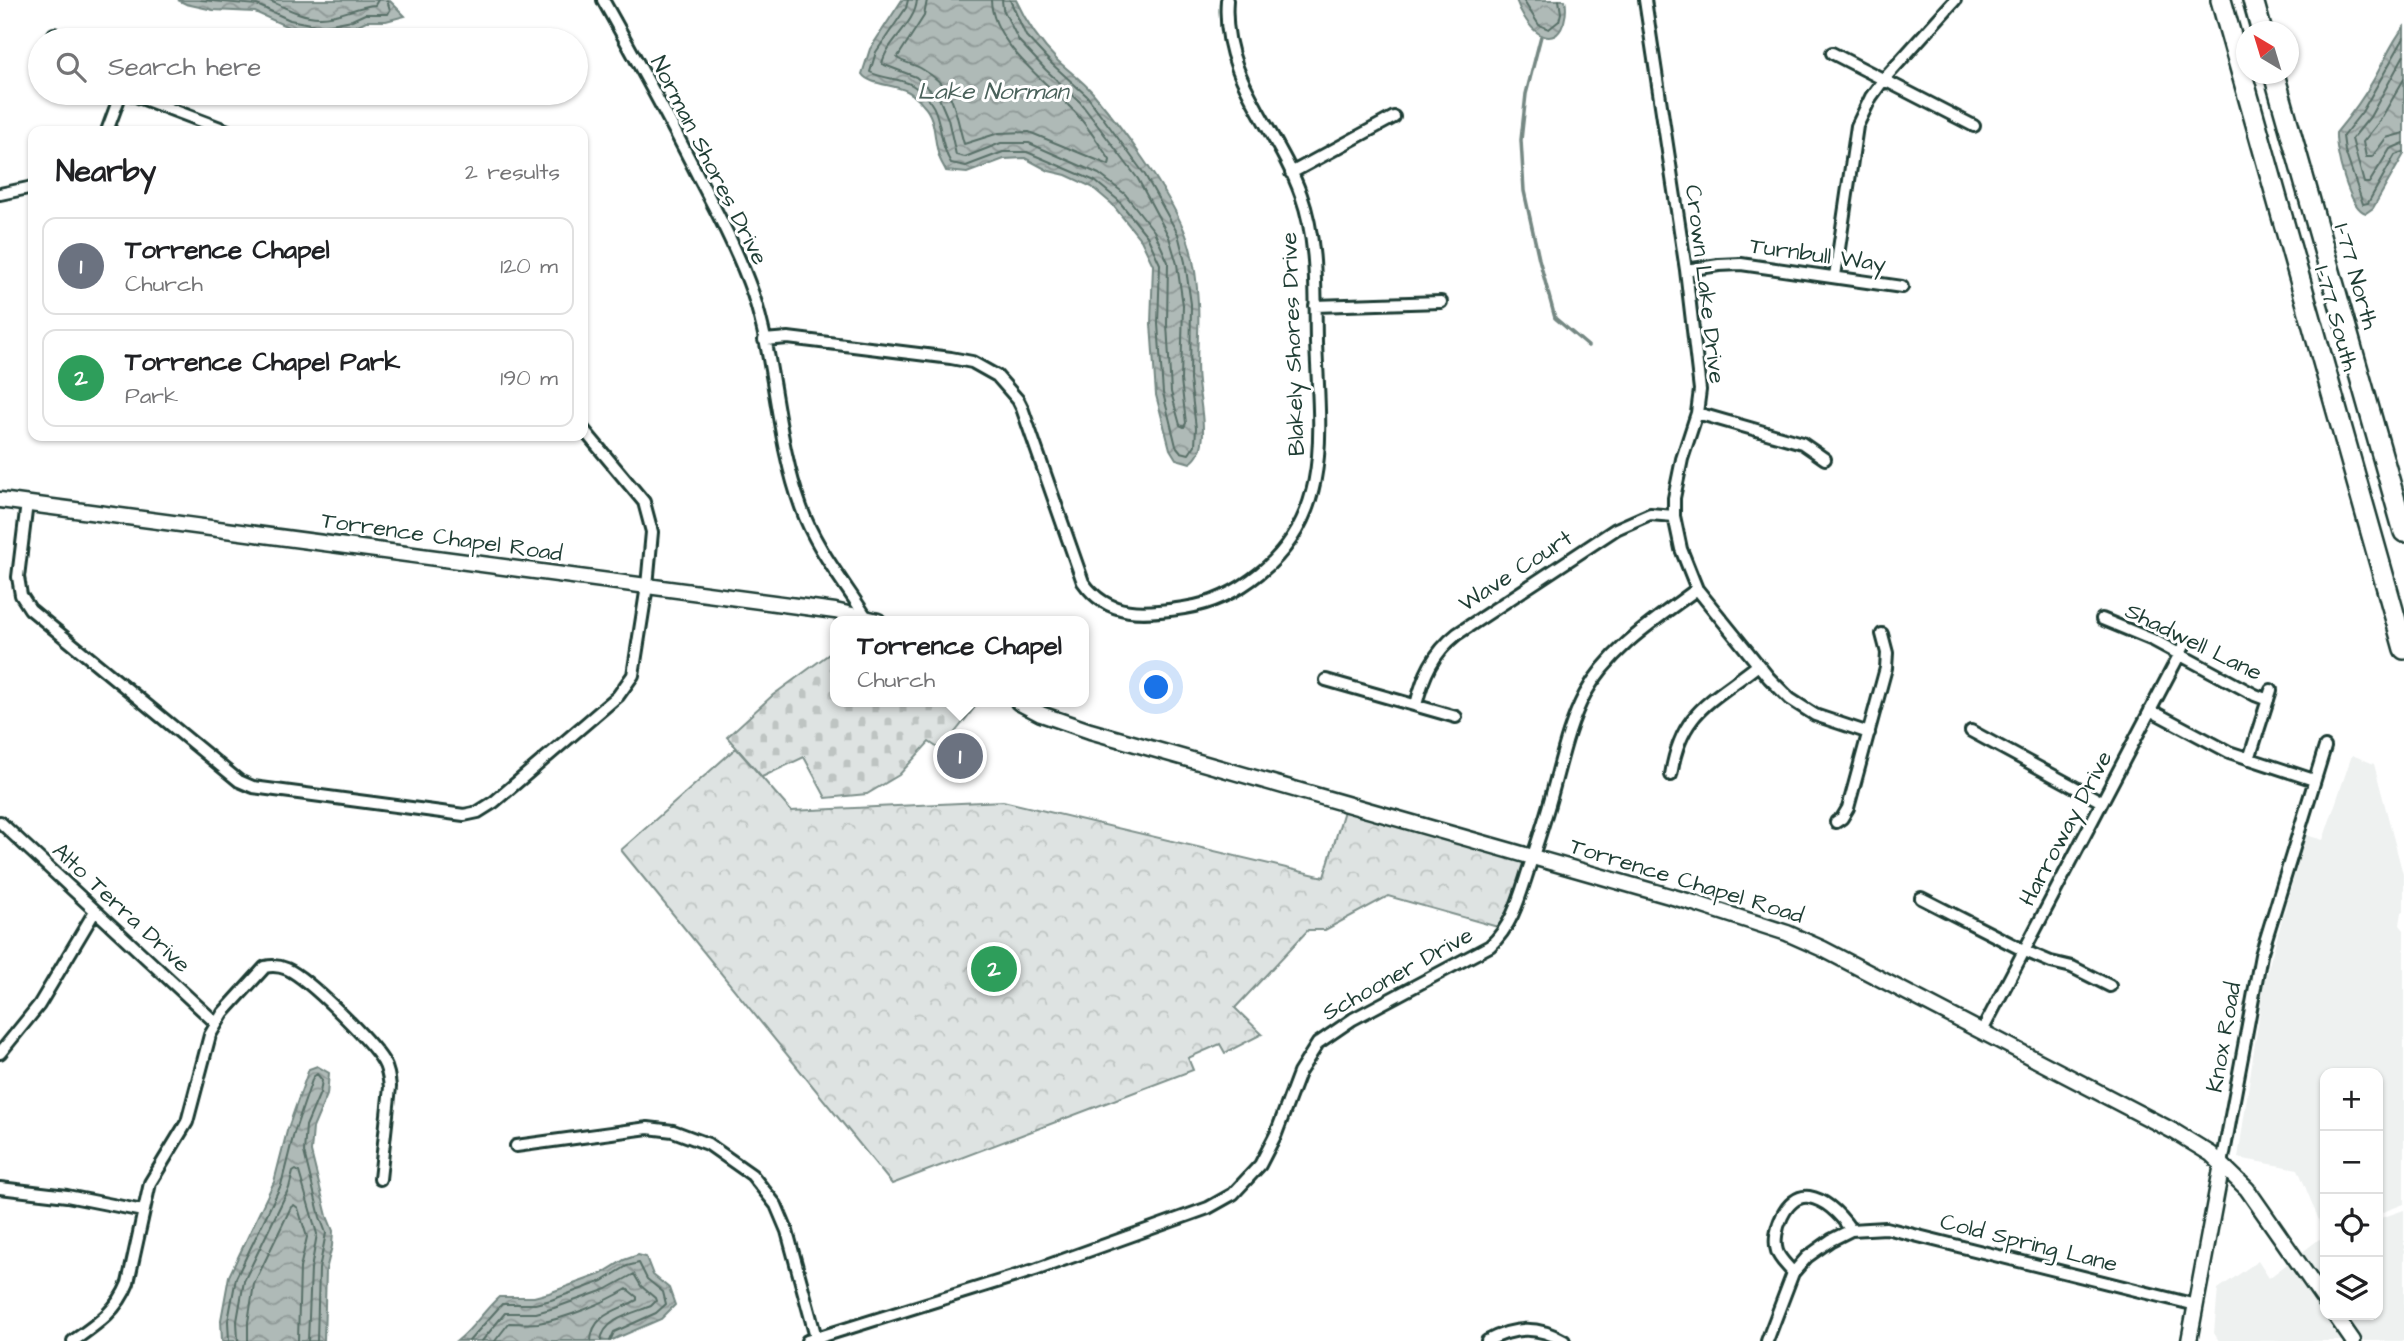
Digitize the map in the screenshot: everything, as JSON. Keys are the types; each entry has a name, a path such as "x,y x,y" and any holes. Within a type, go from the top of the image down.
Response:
{"highway":[{"name":"I-77 South","path":"2221,0 2404,649"},
{"path":"2253,0 2259,21"},
{"name":"I-77 North","path":"2277,84 2404,532"}],"street":[{"name":"Norman Shores Drive","path":"603,0 670,121 725,229 752,293 788,463 802,510 814,536 870,616"},
{"name":"Blakely Shores Drive","path":"764,340 788,338 951,358 972,362 988,370 1008,387 1021,408 1083,582 1100,601 1115,609 1150,613 1194,606 1235,591 1250,582 1276,559 1298,529 1315,485 1319,464 1313,251 1308,219 1291,173 1232,59 1226,24 1227,0"},
{"name":"Crown Lake Drive","path":"1645,0 1686,270 1700,390 1697,413 1678,474 1674,516 1681,548 1697,589 1769,678 1802,708 1826,720 1869,733"},
{"path":"1835,276 1857,126 1871,97 1884,79 1955,0"},
{"path":"1832,53 1974,125"},
{"path":"109,126 117,105"},
{"path":"160,105 215,126"},
{"path":"1291,173 1394,117"},
{"path":"0,194 28,188"},
{"name":"Turnbull Way","path":"1686,270 1741,264 1902,287"},
{"path":"1315,306 1441,302"},
{"path":"1697,413 1802,443 1825,459"},
{"path":"27,503 18,577 22,595 30,609 231,776 253,787 464,815 485,809 625,689 633,675 647,586 652,531 649,514 637,493 588,435"},
{"name":"Torrence Chapel Road","path":"0,500 858,616"},
{"name":"Wave Court","path":"1416,705 1432,660 1444,644 1457,634 1616,529 1650,514 1674,516"},
{"name":"Schooner Drive","path":"813,1340 1035,1270 1208,1208 1233,1194 1261,1166 1276,1134 1298,1073 1318,1043 1353,1019 1490,946 1510,922 1533,856 1567,737 1586,692 1614,656 1637,634 1697,589"},
{"name":"Shadwell Lane","path":"2102,619 2183,649 2255,695 2270,695 2249,759"},
{"path":"1836,822 1848,808 1886,668 1887,653 1882,634"},
{"name":"Harroway Drive","path":"1982,1031 2183,649"},
{"path":"1671,775 1676,747 1689,721 1709,701 1758,665"},
{"path":"1326,680 1456,717"},
{"name":"Torrence Chapel Road","path":"1028,707 1090,731 1694,903 1787,933 1823,949 2205,1150 2254,1198 2320,1294"},
{"path":"2150,710 2210,744 2314,780"},
{"path":"1971,731 2102,802"},
{"name":"Knox Road","path":"2189,1341 2261,955 2325,747"},
{"name":"Alto Terra Drive","path":"0,822 216,1023"},
{"path":"1922,898 2041,959 2072,967 2110,986"},
{"path":"0,1053 39,1005 95,911"},
{"path":"73,1341 104,1319 122,1297 130,1275 154,1173 187,1122 207,1045 216,1023 242,990 265,967 279,966 288,970 325,999 382,1060 389,1076 389,1104 380,1179"},
{"path":"516,1146 648,1128 673,1131 708,1144 752,1175 776,1205 787,1231 813,1340"},
{"path":"0,1188 67,1196 143,1211"},
{"path":"1793,1273 1777,1251 1777,1233 1785,1212 1797,1200 1808,1197 1826,1205 1841,1216 1851,1230"},
{"name":"Cold Spring Lane","path":"1768,1341 1793,1273 1807,1257 1851,1230 1885,1228 2196,1305"},
{"path":"2338,1320 2353,1341"},
{"path":"1487,1341 1510,1331 1530,1328 1546,1331 1564,1341"}],"shaded area":[{"path":"2352,755 2374,764 2404,878 2404,911 2400,925 2404,930 2404,1204 2383,1212 2383,1068 2320,1068 2320,1223 2298,1169 2238,1158 2264,983 2306,835 2323,840"},
{"path":"2404,1210 2404,1341 2219,1341 2214,1333 2218,1289 2258,1261 2269,1278 2320,1239 2320,1320 2383,1320 2383,1217"}],"green space":[{"path":"830,653 830,707 975,707 941,750 929,742 899,775 867,794 826,798 804,757 762,777 727,737 773,695"},
{"path":"736,748 791,811 1003,801 1324,877 1346,804 1533,857 1505,929 1388,896 1325,930 1308,930 1235,1008 1262,1034 1225,1053 1220,1044 1188,1058 1193,1070 892,1184 621,850"}],"water":[{"path":"178,0 389,0 405,16 386,21 366,21 349,28 293,28 255,12 213,10"},
{"name":"Lake Norman","path":"902,0 1016,0 1040,40 1058,61 1093,93 1131,141 1155,178 1184,230 1197,285 1197,373 1203,438 1197,457 1190,463 1176,459 1170,449 1156,395 1151,324 1153,265 1141,240 1112,204 1092,187 1066,175 1049,171 1025,158 1004,159 967,173 946,171 937,150 931,116 921,103 907,91 870,80 862,74 870,49"},
{"path":"1516,0 1565,0 1566,14 1557,34 1546,37 1538,33 1525,18"},
{"path":"2404,27 2404,154 2373,208 2366,213 2354,201 2349,190 2338,152 2336,133 2378,73"},
{"path":"317,1066 329,1073 327,1095 313,1128 311,1152 333,1231 326,1270 324,1341 222,1341 221,1320 229,1276 274,1182 287,1131 309,1069"},
{"path":"638,1255 646,1257 653,1275 669,1288 675,1305 661,1319 610,1341 457,1341 499,1297 534,1297 549,1293 601,1274"}],"waterway":[{"path":"1541,36 1526,94 1521,140 1524,191 1555,318 1588,346"}],"place":[{"name":"Torrence Chapel","path":"960,756"},
{"name":"Torrence Chapel Park","path":"994,969"}]}
